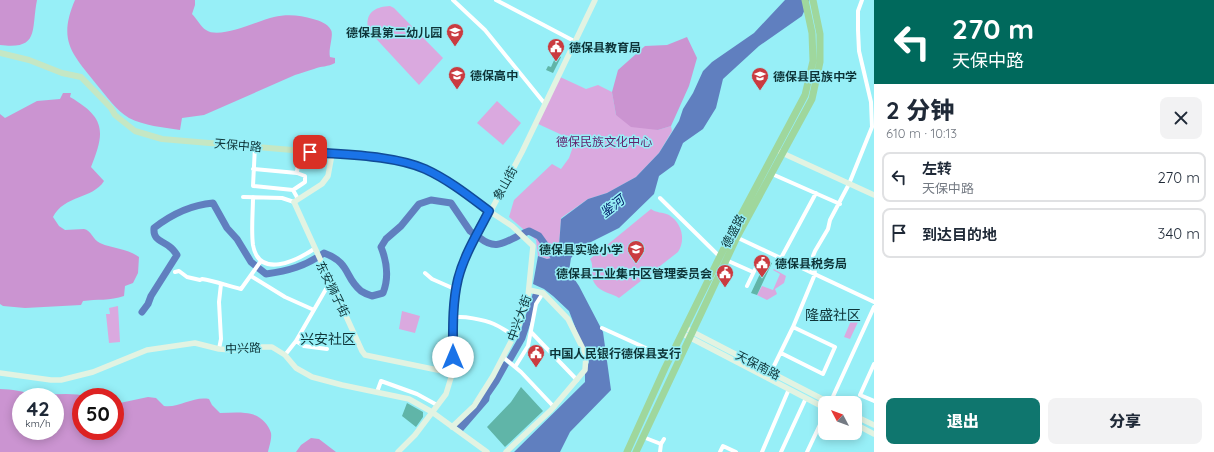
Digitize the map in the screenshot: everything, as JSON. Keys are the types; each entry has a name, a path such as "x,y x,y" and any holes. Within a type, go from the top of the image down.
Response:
{"highway":[{"path":"734,236 772,174 812,99 820,62 820,34 813,0"},
{"name":"德盛路","path":"627,452 684,331 723,259 775,150 804,95 813,62 812,33 806,3"},
{"path":"636,452 691,335 723,259"}],"main road":[{"name":"天保中路","path":"0,53 29,60 62,73 81,77 111,108 115,115 135,131 162,139 386,158 424,169 458,187 489,211"}],"street":[{"path":"453,0 485,30 545,104"},
{"path":"496,0 574,41"},
{"name":"象山街","path":"398,452 415,435 446,394 452,373 453,318 458,279 466,258 489,211 522,152 595,0"},
{"path":"771,372 793,327 815,274 813,256 824,237 830,220 840,204 872,127 870,102 859,51 858,11 862,0"},
{"path":"253,170 297,173 305,176 305,182 293,190 253,186 253,170 255,146"},
{"path":"775,150 874,195"},
{"path":"297,173 299,151"},
{"path":"243,197 282,198 296,200 322,184 328,176 332,154"},
{"path":"772,174 840,204"},
{"path":"293,190 296,200"},
{"path":"781,258 816,193"},
{"path":"253,197 253,245 262,261 271,265 282,264 314,249"},
{"path":"660,198 723,259 753,272"},
{"name":"东安狮子街","path":"296,200 314,249 365,355 452,373"},
{"name":"中兴大街","path":"452,427 474,406 502,357 514,335 529,290 533,246 512,226 489,211"},
{"path":"734,236 874,302"},
{"path":"747,286 760,257"},
{"path":"175,272 179,271 187,277 200,280 218,281 222,284 241,289 262,261"},
{"path":"425,273 432,279 456,290"},
{"path":"251,276 285,297 314,310"},
{"path":"219,349 221,339 219,302 222,284"},
{"path":"285,355 296,341 326,289 332,285"},
{"path":"506,452 554,407 585,370 586,355 568,319 543,293 529,290"},
{"path":"515,367 528,346 536,304 543,293"},
{"path":"833,396 874,307"},
{"path":"453,318 457,316 495,324 514,335"},
{"path":"781,353 823,374 835,347 793,327"},
{"path":"602,328 670,360"},
{"name":"天保南路","path":"684,331 818,404"},
{"path":"530,332 577,380"},
{"name":"天保南路","path":"691,335 771,372 818,397"},
{"path":"296,341 304,346 327,349"},
{"name":"中兴路","path":"0,373 61,380 93,372 147,350 195,343 219,349 232,350 257,347 272,348 285,355 296,368 312,377 409,399 432,412 487,452"},
{"path":"502,357 515,367 554,407"},
{"path":"874,364 860,395 874,401"},
{"path":"377,392 381,381 417,394 437,405"},
{"path":"762,452 789,389"},
{"path":"781,452 806,398"},
{"path":"862,419 874,425"},
{"path":"862,428 874,434"},
{"path":"808,452 818,430"},
{"path":"643,437 661,444"},
{"path":"660,452 661,444 664,439"},
{"path":"720,452 723,446 736,452"}],"green space":[{"path":"390,6 394,8 443,58 419,85 368,30 368,19 372,12 376,9"},
{"name":"德保民族文化中心","path":"558,76 586,89 598,85 612,92 616,115 658,130 671,126 672,131 659,153 636,177 607,193 588,199 561,218 559,246 556,257 547,259 538,256 536,240 509,217 514,200 552,164 561,169 569,158 575,141 536,123"},
{"path":"497,101 521,123 503,145 477,123"},
{"path":"651,209 669,215 677,222 680,227 682,237 682,242 678,252 619,298 603,291 597,287 593,281 590,259"},
{"path":"774,269 786,276 784,283 775,289 777,294 767,300 757,295 762,286 773,290 780,274 773,270"},
{"path":"118,306 120,342 109,343 106,314 110,314 109,308"},
{"path":"402,311 420,316 415,333 399,329"},
{"path":"853,316 855,316 854,320 858,322 850,339 844,337"}],"shaded area":[{"path":"0,0 37,0 33,29 28,41 13,46 0,45"},
{"path":"75,0 195,0 192,14 204,29 220,33 283,15 294,15 308,18 323,23 331,30 330,57 335,58 335,63 295,75 204,115 182,118 180,130 147,125 129,118 120,111 97,85 75,56 70,47 67,27"},
{"path":"687,37 697,58 689,86 671,126 658,130 631,127 616,115 612,92 618,70 645,46 667,45"},
{"path":"63,93 71,93 70,97 82,105 96,119 100,135 96,155 91,167 104,181 93,191 64,205 53,217 59,226 65,230 84,229 100,243 125,250 139,257 138,273 133,283 125,286 124,296 119,298 83,301 81,305 25,308 3,306 0,304 0,114 5,118 37,101 60,99"},
{"path":"0,389 12,390 12,440 64,440 64,394 72,394 72,440 124,440 124,402 148,397 156,398 164,406 170,406 197,399 209,399 212,405 220,413 249,413 261,419 267,425 271,433 268,452 0,452"},
{"path":"311,438 319,439 336,452 296,452 301,445"}],"water":[{"name":"鉴河","path":"785,0 809,0 802,16 759,46 723,79 716,108 703,129 683,143 674,165 659,176 654,194 619,228 581,247 571,258 569,271 579,286 603,332 611,390 570,432 560,452 514,452 585,382 585,371 589,362 569,311 544,289 533,284 538,256 547,259 556,257 559,246 561,219 588,199 607,193 636,177 659,153 679,121 683,109 693,93 703,71 712,62 754,33"},
{"path":"504,361 509,365 490,396 489,401 463,431 456,426"}],"building":[{"name":"德保县教育局","path":"553,54 561,57 553,73 546,70 548,66 551,67 555,58 552,57"},
{"name":"德保县税务局","path":"766,261 772,263 757,295 751,293"},
{"path":"521,387 543,411 505,447 487,427 511,402"},
{"path":"407,403 423,412 423,417 416,427 402,416"}],"waterway":[{"path":"142,312 177,255 171,248 157,238 154,228 175,214 189,208 205,204 213,203 227,228 237,239 251,262 266,274 296,267 317,258 324,253 339,261 356,286 361,291 372,296 383,293 386,282 386,264 381,247 386,239 401,226 419,204 431,200 451,203 470,231 474,234"},
{"path":"524,233 529,231 539,236 559,264"},
{"path":"480,238 490,244 499,244 518,236"},
{"path":"510,359 522,338 536,295"}],"place":[{"name":"德保县第二幼儿园","path":"455,47"},
{"name":"德保县教育局","path":"556,62"},
{"name":"德保高中","path":"457,90"},
{"name":"德保县民族中学","path":"760,91"},
{"name":"德保县实验小学","path":"636,264"},
{"name":"德保县税务局","path":"762,278"},
{"name":"德保县工业集中区管理委员会","path":"725,288"},
{"name":"中国人民银行德保县支行","path":"536,368"}],"district":[{"name":"隆盛社区","path":"833,315"},
{"name":"兴安社区","path":"328,339"}],"route":[{"path":"310,152 386,158 424,169 458,187 489,211 466,258 458,279 453,318 453,357"}]}
